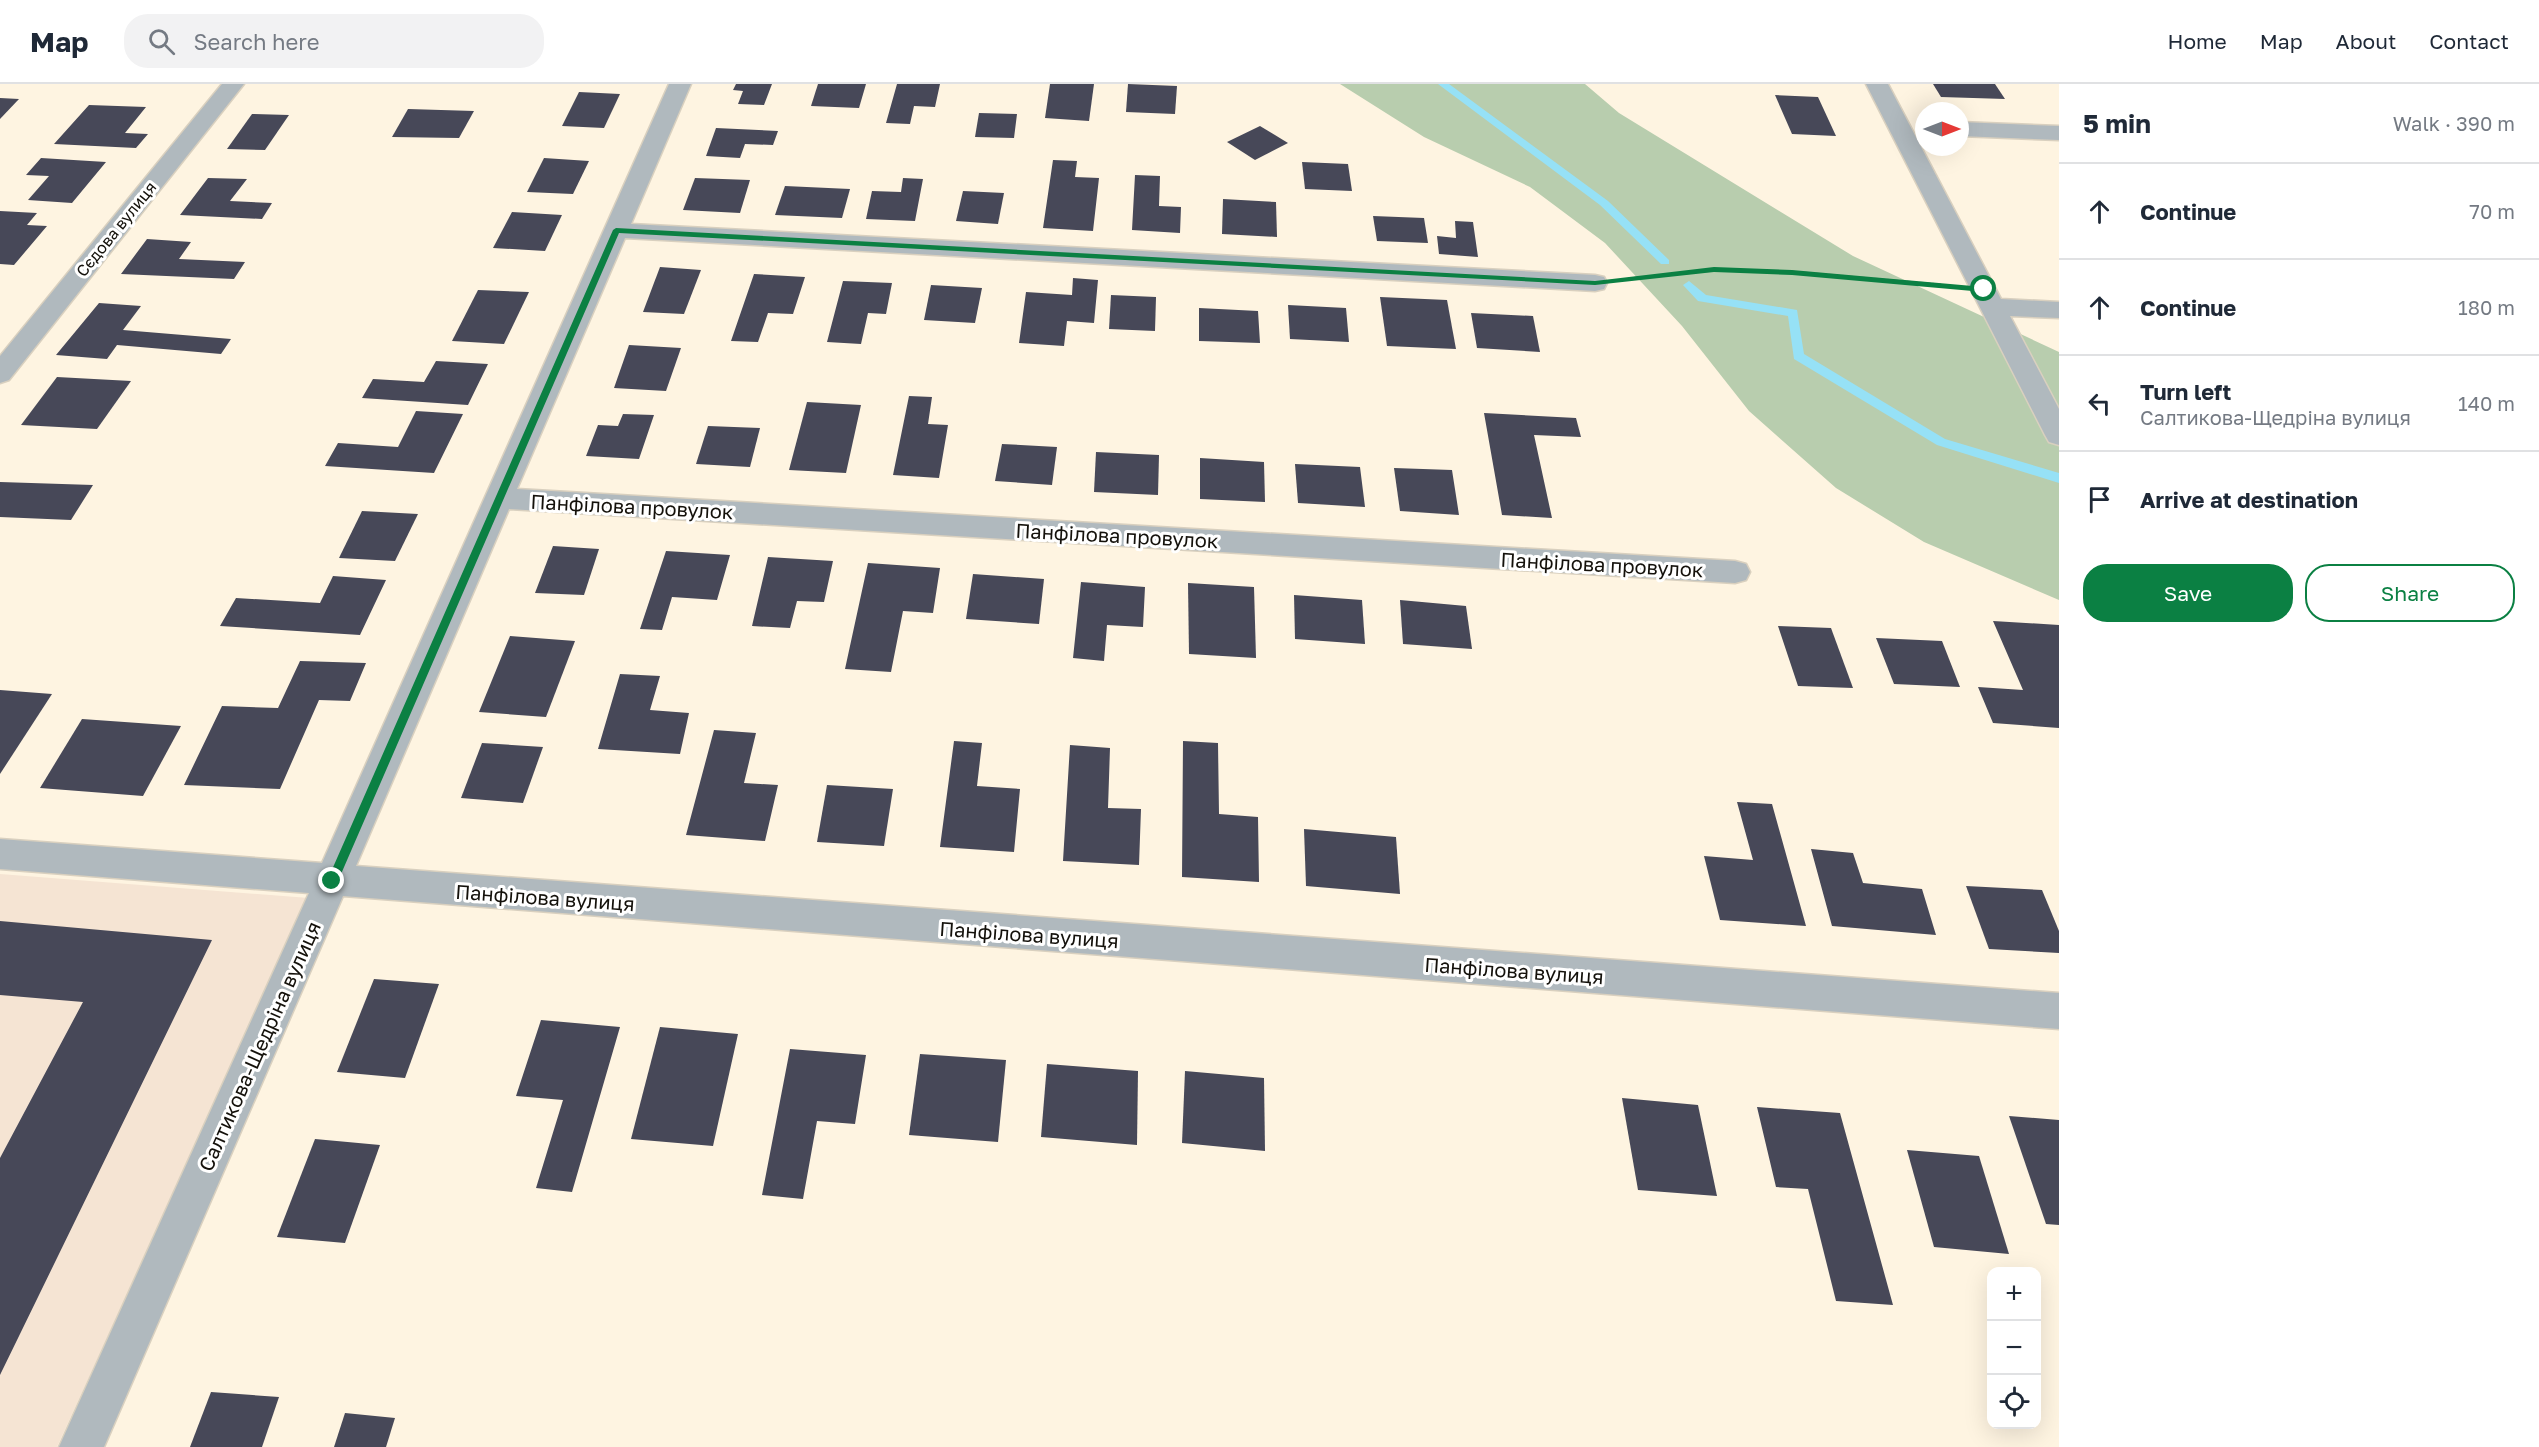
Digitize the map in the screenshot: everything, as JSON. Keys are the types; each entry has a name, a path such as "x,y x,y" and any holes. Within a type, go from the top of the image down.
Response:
{"street":[{"name":"Сєдова вулиця","path":"3,366 233,84"},
{"name":"Салтикова-Щедріна вулиця","path":"81,1447 332,881 680,84"},
{"path":"1877,84 2059,435"},
{"path":"1901,127 1915,128"},
{"path":"1969,129 2059,133"},
{"path":"616,230 1595,283"},
{"path":"1989,298 2059,310"},
{"name":"Панфілова провулок","path":"499,498 1734,572"},
{"name":"Панфілова вулиця","path":"0,854 2059,1011"}],"path":[{"path":"1595,283 1714,270 1792,272 1989,298"}],"shaded area":[{"path":"0,874 309,898 57,1447 0,1447"}],"green space":[{"path":"1340,84 1585,84 1619,113 1853,256 2059,352 2059,600 1924,542 1836,488 1749,411 1682,326 1605,243 1530,187 1424,137"}],"building":[{"path":"736,84 772,84 764,105 738,104 743,91 733,90"},
{"path":"818,84 866,84 859,108 811,106"},
{"path":"897,84 940,84 935,107 914,106 910,124 886,123"},
{"path":"1050,84 1094,84 1089,121 1045,118"},
{"path":"1128,84 1177,86 1175,114 1126,112"},
{"path":"1933,84 1995,84 2005,99 1941,97"},
{"path":"579,92 620,94 604,128 562,126"},
{"path":"1775,95 1818,97 1836,136 1792,134"},
{"path":"0,98 19,99 0,119"},
{"path":"89,105 146,107 125,133 148,134 136,148 54,144"},
{"path":"408,109 474,111 459,138 392,137"},
{"path":"979,113 1017,114 1014,138 975,137"},
{"path":"252,114 289,115 265,150 227,149"},
{"path":"1260,126 1288,143 1255,160 1227,142"},
{"path":"716,128 778,131 773,145 745,144 740,158 706,156"},
{"path":"41,158 106,162 72,203 28,200 49,176 26,175"},
{"path":"544,158 589,161 573,194 527,192"},
{"path":"1053,160 1077,161 1075,177 1099,178 1093,231 1043,228"},
{"path":"1302,162 1348,164 1352,191 1305,189"},
{"path":"1135,175 1160,176 1159,206 1181,207 1180,233 1132,230"},
{"path":"208,178 247,179 230,201 272,203 262,219 180,215"},
{"path":"695,178 750,180 740,213 683,210"},
{"path":"903,178 923,179 915,221 866,219 872,191 901,192"},
{"path":"785,186 850,189 842,218 775,215"},
{"path":"963,191 1004,193 998,224 956,221"},
{"path":"1223,199 1276,202 1277,237 1222,234"},
{"path":"0,211 37,213 27,225 47,226 14,265 0,264"},
{"path":"512,212 562,215 545,251 493,248"},
{"path":"1373,216 1424,218 1428,243 1377,241"},
{"path":"1455,221 1473,222 1478,257 1439,254 1437,236 1456,238"},
{"path":"147,239 191,242 179,259 245,262 234,279 121,274"},
{"path":"660,267 701,270 684,314 643,312"},
{"path":"754,274 805,277 793,314 768,313 758,342 731,341"},
{"path":"1073,278 1098,280 1094,323 1067,321 1064,346 1019,343 1026,292 1072,295"},
{"path":"843,281 892,283 886,314 868,313 861,344 827,342"},
{"path":"931,285 982,288 975,323 924,320"},
{"path":"478,290 529,292 504,344 452,341"},
{"path":"1111,295 1156,297 1155,331 1109,329"},
{"path":"1380,297 1447,300 1456,349 1387,346"},
{"path":"99,303 141,306 123,330 231,339 221,354 117,345 107,359 56,355"},
{"path":"1288,305 1346,308 1349,342 1290,339"},
{"path":"1199,308 1258,311 1260,343 1199,341"},
{"path":"1471,313 1533,316 1540,352 1477,348"},
{"path":"629,345 681,348 666,391 614,388"},
{"path":"436,361 488,364 468,405 362,398 373,379 424,382"},
{"path":"57,377 131,381 97,429 21,425"},
{"path":"909,396 932,397 928,424 948,425 939,478 893,475"},
{"path":"807,402 861,405 846,473 789,470"},
{"path":"416,411 463,414 434,473 325,466 338,443 398,447"},
{"path":"1484,413 1576,418 1581,437 1534,435 1552,518 1502,515"},
{"path":"623,414 654,415 639,459 586,456 598,425 618,426"},
{"path":"708,426 760,428 750,467 696,464"},
{"path":"1002,444 1057,447 1052,485 995,481"},
{"path":"1096,452 1159,455 1158,495 1094,492"},
{"path":"1200,458 1264,462 1265,502 1200,499"},
{"path":"1295,464 1360,467 1365,507 1298,503"},
{"path":"1394,468 1452,470 1459,515 1400,511"},
{"path":"0,482 93,485 71,520 0,517"},
{"path":"362,511 418,514 395,561 339,558"},
{"path":"553,546 599,549 584,595 535,593"},
{"path":"666,551 730,555 717,600 672,597 662,630 640,629"},
{"path":"768,557 833,561 824,602 797,601 790,628 752,626"},
{"path":"868,563 940,568 933,613 903,611 891,672 845,669"},
{"path":"973,574 1044,579 1039,624 966,619"},
{"path":"333,576 386,580 360,635 220,626 236,598 320,603"},
{"path":"1081,582 1145,587 1143,627 1107,625 1104,661 1073,658"},
{"path":"1188,583 1254,587 1256,658 1189,654"},
{"path":"1294,595 1362,600 1365,644 1295,639"},
{"path":"1400,600 1466,606 1472,649 1403,644"},
{"path":"1993,621 2059,625 2059,728 1993,723 1978,687 2023,690"},
{"path":"1778,626 1831,628 1853,688 1798,686"},
{"path":"510,636 575,641 546,717 479,712"},
{"path":"1876,638 1942,641 1960,687 1894,684"},
{"path":"300,661 366,663 350,701 319,700 280,789 184,785 222,706 278,708"},
{"path":"620,674 660,676 650,710 689,713 680,754 598,749"},
{"path":"0,690 52,694 0,774"},
{"path":"82,719 181,726 143,796 40,788"},
{"path":"714,730 756,733 744,783 778,785 765,841 686,835"},
{"path":"954,741 982,743 977,786 1020,789 1014,852 940,847"},
{"path":"1183,741 1218,743 1219,814 1258,817 1259,882 1182,877"},
{"path":"482,743 543,747 523,803 461,798"},
{"path":"1070,745 1110,748 1108,808 1141,809 1139,865 1063,861"},
{"path":"827,785 893,789 884,846 817,842"},
{"path":"1737,802 1772,804 1806,926 1720,920 1704,856 1753,860"},
{"path":"1304,829 1396,837 1400,894 1306,886"},
{"path":"1811,849 1853,853 1863,883 1922,889 1936,935 1832,926"},
{"path":"1966,886 2042,890 2059,931 2059,953 1989,949"},
{"path":"0,921 212,940 0,1375 0,1158 83,1002 0,995"},
{"path":"374,979 439,984 405,1078 337,1072"},
{"path":"541,1020 620,1027 572,1192 536,1188 563,1100 516,1096"},
{"path":"660,1027 738,1034 713,1146 631,1139"},
{"path":"790,1049 866,1055 855,1124 817,1121 803,1199 762,1195"},
{"path":"920,1054 1006,1060 998,1142 909,1135"},
{"path":"1047,1064 1138,1071 1137,1145 1041,1137"},
{"path":"1185,1071 1264,1078 1265,1151 1182,1143"},
{"path":"1622,1098 1698,1105 1717,1196 1638,1190"},
{"path":"1757,1107 1840,1113 1893,1305 1836,1301 1808,1189 1776,1187"},
{"path":"2009,1116 2059,1120 2059,1225 2046,1224"},
{"path":"315,1139 380,1145 345,1243 277,1237"},
{"path":"1907,1150 1979,1156 2009,1254 1934,1247"},
{"path":"211,1392 279,1397 262,1447 190,1447"},
{"path":"345,1413 395,1418 386,1447 334,1447"}],"waterway":[{"path":"1443,84 1604,203 1665,262"},
{"path":"1689,285 1702,298 1793,313 1798,356 1941,442 2059,478"}],"route":[{"path":"332,881 616,230 1595,283 1714,270 1792,272 1984,289"}]}
